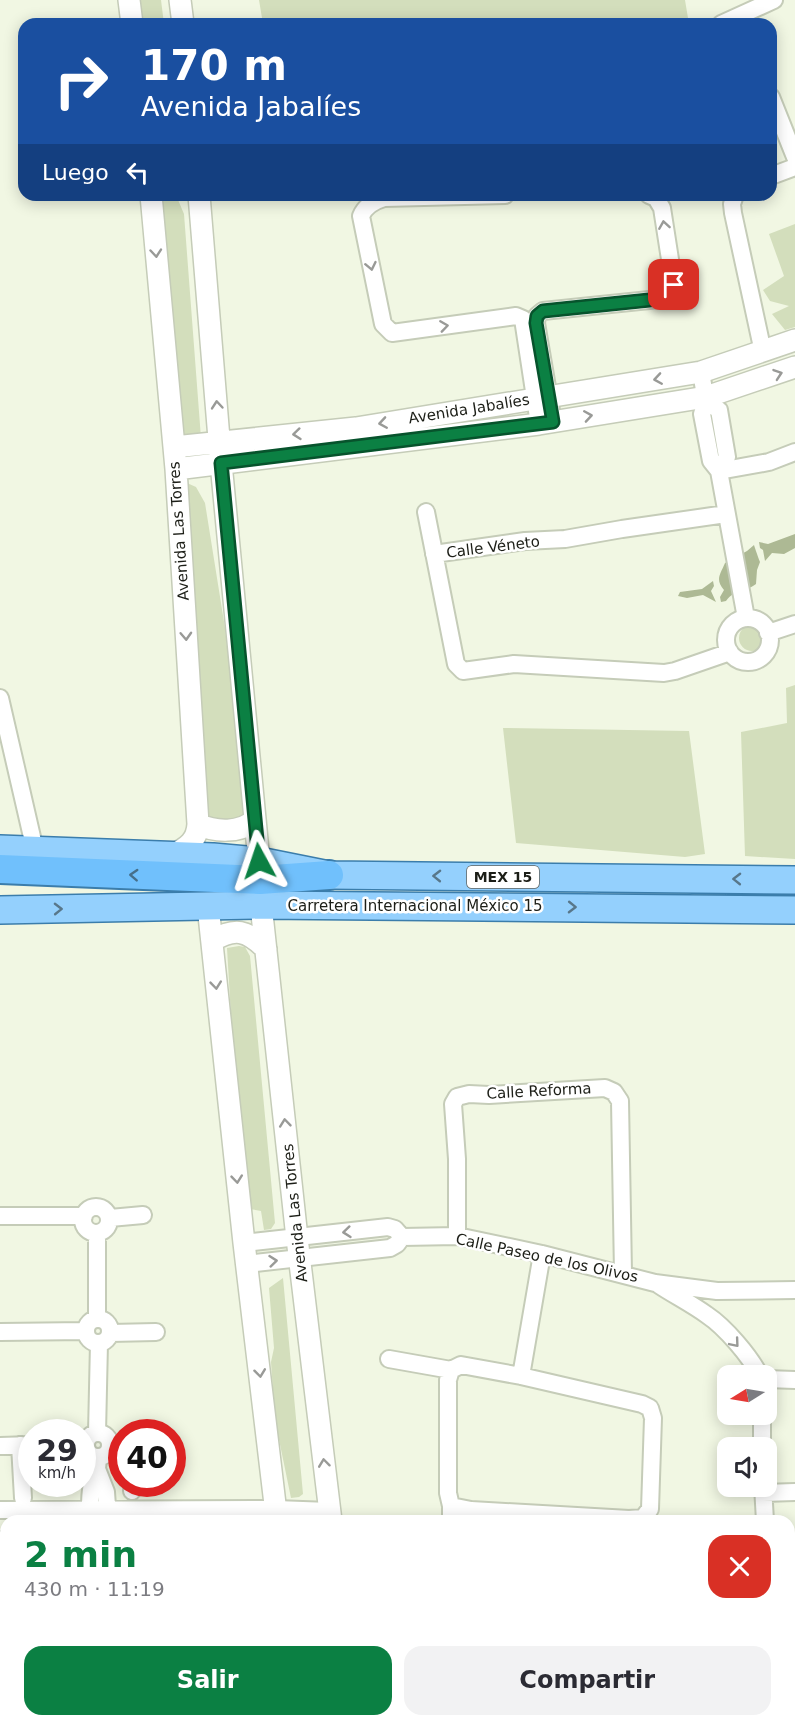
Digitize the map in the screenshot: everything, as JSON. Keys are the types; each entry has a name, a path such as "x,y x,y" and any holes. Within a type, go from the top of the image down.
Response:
{"highway":[{"name":"MEX 15","path":"0,869 260,880 329,875"}],"main road":[{"name":"MEX 15","path":"0,849 173,855"},
{"name":"Carretera Internacional México 15","path":"173,855 259,861 329,875 795,880"},
{"name":"Carretera Internacional México 15","path":"0,910 261,905 795,910"}],"street":[{"path":"129,0 131,18"},
{"path":"180,0 182,18"},
{"path":"734,18 774,0"},
{"path":"777,113 795,157"},
{"path":"777,174 795,167"},
{"name":"Avenida Las Torres","path":"152,201 176,470 198,824"},
{"path":"200,201 259,861"},
{"path":"374,201 361,216 383,324 392,333 516,315 529,316 543,311 659,299 670,293 674,285 662,208 658,201"},
{"path":"733,201 733,213 763,352"},
{"path":"529,316 536,323 546,423"},
{"name":"Avenida Jabalíes","path":"176,470 221,453 356,428 701,372 795,340"},
{"name":"Avenida Jabalíes","path":"174,447 221,453 546,423 706,400 795,367"},
{"path":"701,372 706,400 702,414 711,462 719,471 744,610 766,627 768,633 768,646 765,652 754,660 741,660 730,652 727,645 728,630 744,610"},
{"path":"719,471 762,464 795,452"},
{"path":"426,512 434,554"},
{"name":"Calle Véneto","path":"726,514 565,539 525,541 434,554 456,664 463,671 514,664 664,673 675,672 730,652"},
{"path":"768,633 795,624"},
{"path":"0,698 35,850"},
{"path":"173,855 191,844 198,833 198,824 213,830 220,830 248,825 255,819"},
{"name":"Avenida Las Torres","path":"261,905 298,1249 330,1515"},
{"path":"0,1510 90,1515 276,1515 246,1264 208,906"},
{"path":"212,941 225,933 241,932 254,936 266,949"},
{"name":"Calle Reforma","path":"457,1236 457,1159 453,1104 457,1097 470,1094 489,1095 605,1088 614,1092 620,1101 624,1273"},
{"path":"94,1207 101,1207 107,1211 110,1218 109,1225 104,1231 97,1233 91,1232 83,1222 87,1210 94,1207"},
{"path":"110,1218 143,1215"},
{"path":"0,1216 84,1216"},
{"path":"97,1233 97,1318"},
{"name":"Calle Paseo de los Olivos","path":"244,1243 298,1249 390,1248 402,1237 457,1236 656,1282"},
{"path":"246,1264 298,1249"},
{"path":"521,1376 542,1254"},
{"path":"656,1282 717,1291 795,1290"},
{"path":"656,1282 709,1315 753,1365"},
{"path":"709,1315 707,1301 717,1291"},
{"path":"97,1318 88,1324 86,1331 88,1338 93,1342 104,1338 156,1332"},
{"path":"97,1318 108,1325 104,1338 99,1443 90,1456 97,1463 105,1492 108,1515"},
{"path":"0,1332 86,1331"},
{"path":"389,1359 451,1370 461,1365 521,1376 642,1404 650,1408 653,1418 650,1509 645,1515"},
{"path":"451,1370 448,1380 448,1493 451,1513 482,1511 556,1515"},
{"path":"777,1379 795,1380"},
{"path":"0,1446 18,1445"},
{"path":"90,1515 92,1480 97,1463"},
{"path":"777,1491 795,1492"},
{"path":"763,1497 765,1515"}],"shaded area":[{"path":"137,0 161,0 163,18 139,18"},
{"path":"259,0 685,0 688,18 262,18"},
{"path":"148,201 179,201 184,214 201,438 184,441"},
{"path":"795,224 795,327 785,330 772,314 789,306 770,301 763,290 784,276 769,234"},
{"path":"187,483 196,487 205,503 225,628 245,814 226,822 210,817 196,793"},
{"path":"795,534 795,548 784,554 772,553 765,561 759,542 768,544"},
{"path":"754,545 760,562 756,584 721,602 720,597 724,590 719,577 725,563"},
{"path":"713,581 714,586 711,591 716,602 703,595 687,598 678,596 680,592 702,589"},
{"path":"752,625 761,629 765,638 761,647 752,651 743,647 739,638 743,629"},
{"path":"795,685 795,859 745,856 741,732 787,723 786,688"},
{"path":"503,728 689,731 705,854 685,857 516,843"},
{"path":"245,947 250,956 275,1223 271,1229 264,1230 261,1211 250,1209 232,1033 227,948"},
{"path":"283,1278 303,1494 291,1498 275,1420 271,1362 274,1348 269,1288"}],"route":[{"path":"259,861 221,463 553,422 536,323 537,316 543,311 659,299 670,293 674,285"}]}
